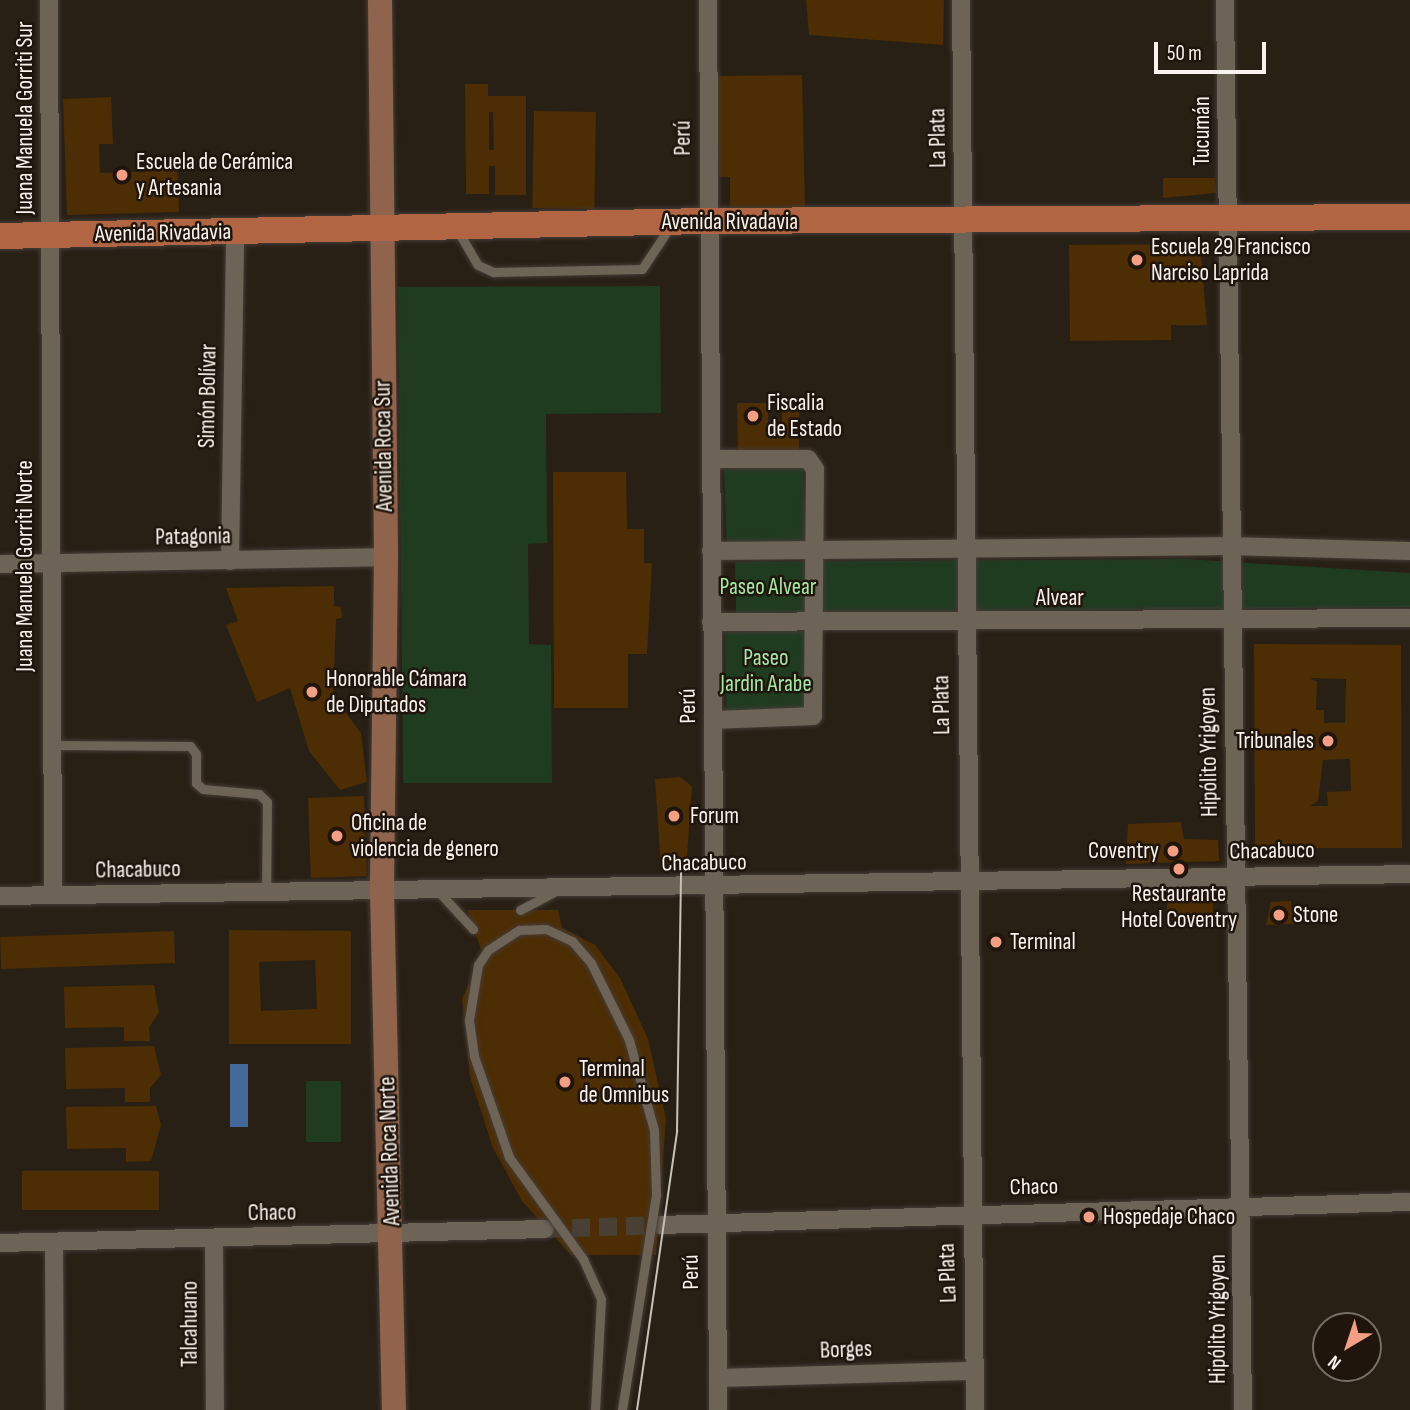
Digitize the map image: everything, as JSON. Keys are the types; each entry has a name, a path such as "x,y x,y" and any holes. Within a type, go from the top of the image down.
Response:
{"main road":[{"name":"Avenida Roca Sur","path":"380,0 379,228 386,557 382,891"},
{"name":"Avenida Rivadavia","path":"0,236 673,222 964,223 1410,217"},
{"name":"Avenida Roca Norte","path":"382,891 393,1235 394,1410"}],"street":[{"name":"Juana Manuela Gorriti Sur","path":"49,0 49,236"},
{"name":"Perú","path":"708,0 707,222 712,459 718,1410"},
{"name":"La Plata","path":"961,0 967,552 965,623 975,1410"},
{"name":"Tucumán","path":"1226,0 1227,220"},
{"name":"Hipólito Yrigoyen","path":"1227,220 1228,546 1232,621 1243,1410"},
{"name":"Simón Bolívar","path":"230,561 235,232"},
{"name":"Juana Manuela Gorriti Norte","path":"49,236 53,895"},
{"path":"712,459 813,463 815,552 813,716 713,720"},
{"name":"Alvear","path":"711,551 967,552 1228,546 1410,551"},
{"name":"Patagonia","path":"0,564 386,557"},
{"name":"Alvear","path":"711,622 965,623 1410,618"},
{"name":"Chacabuco","path":"0,896 715,887 968,880 1410,874"},
{"name":"Chaco","path":"660,1225 971,1212 1242,1208 1410,1202"},
{"name":"Chaco","path":"0,1242 393,1235 545,1229"},
{"name":"Talcahuano","path":"215,1238 215,1410"},
{"path":"54,1242 55,1410"},
{"name":"Borges","path":"718,1378 975,1371"}],"lane":[{"path":"455,226 478,265 493,272 629,269 652,262 673,222"},
{"path":"52,745 190,746 196,754 196,783 203,789 259,794 267,802 266,893"},
{"path":"520,910 559,889"},
{"path":"438,891 473,929"},
{"path":"595,1410 601,1299 583,1259 509,1157 474,1056 469,1020 478,965 488,950 519,930 546,929 572,941 591,964 629,1040 654,1130 656,1195 622,1410"}],"green space":[{"path":"660,286 661,413 546,414 547,543 528,544 529,644 551,645 552,783 403,783 398,287"},
{"path":"803,467 806,542 727,545 724,470"},
{"name":"Paseo Alvear","path":"1186,559 1410,573 1410,607 736,613 735,562"},
{"name":"Paseo Jardin Arabe","path":"805,631 806,710 726,711 725,632"},
{"path":"306,1081 341,1081 341,1142 306,1142"}],"water":[{"path":"230,1064 248,1064 248,1127 230,1127"}],"building":[{"path":"806,0 944,0 943,45 809,35"},
{"path":"802,75 805,208 730,209 730,177 719,177 716,76"},
{"path":"465,84 488,84 488,96 526,96 526,195 495,195 495,166 489,166 489,194 466,194","holes":["489,112 493,112 494,150 489,150"]},
{"path":"111,97 113,144 99,144 100,173 162,171 161,162 177,161 179,212 67,215 63,99"},
{"path":"534,111 596,112 594,209 532,208"},
{"path":"1163,178 1215,178 1216,193 1163,198"},
{"path":"1200,244 1207,325 1171,325 1171,340 1070,341 1069,245"},
{"name":"Fiscalia de Estado","path":"737,403 768,403 768,429 782,429 782,403 799,403 799,450 738,451"},
{"path":"553,472 626,472 627,529 644,529 644,563 652,563 647,654 628,654 628,708 554,708"},
{"name":"Honorable Cámara de Diputados","path":"334,586 334,606 341,607 342,618 336,619 333,696 361,733 367,782 340,790 309,751 290,688 257,702 226,625 238,621 226,588"},
{"name":"Tribunales","path":"1254,644 1401,645 1402,848 1255,848","holes":["1310,678 1346,679 1345,723 1324,723 1324,710 1316,710 1317,682","1350,759 1351,791 1327,792 1328,806 1310,806 1318,801 1323,760"]},
{"name":"Forum","path":"680,777 692,786 686,870 661,870 655,779"},
{"name":"Oficina de violencia de genero","path":"364,796 367,876 311,878 308,798"},
{"name":"Coventry","path":"1181,822 1184,839 1218,840 1219,861 1126,864 1128,824"},
{"path":"1167,900 1213,900 1213,921 1167,921"},
{"name":"Stone","path":"1291,901 1294,924 1266,925 1271,902"},
{"path":"467,910 558,910 562,928 595,945 620,978 648,1039 666,1119 656,1255 571,1255 522,1201 493,1148 470,1077 462,999 482,952"},
{"path":"229,930 351,931 351,1044 229,1044","holes":["315,960 317,1009 261,1011 259,962"]},
{"path":"174,931 175,963 1,969 0,937"},
{"path":"154,985 159,1013 149,1027 150,1041 124,1041 124,1027 65,1028 64,987"},
{"path":"154,1046 161,1075 150,1088 150,1102 125,1102 125,1088 66,1089 65,1048"},
{"path":"156,1106 161,1125 151,1161 126,1162 126,1148 67,1149 66,1107"},
{"path":"22,1171 159,1171 159,1210 22,1210"}],"tunnel":[{"path":"545,1229 660,1225"}],"tram line":[{"path":"637,1410 677,1131 681,869"}],"place":[{"name":"Escuela de Cerámica y Artesania","path":"122,175"},
{"name":"Escuela 29 Francisco Narciso Laprida","path":"1137,260"},
{"name":"Fiscalia de Estado","path":"753,416"},
{"name":"Honorable Cámara de Diputados","path":"312,692"},
{"name":"Tribunales","path":"1328,741"},
{"name":"Forum","path":"674,816"},
{"name":"Oficina de violencia de genero","path":"337,836"},
{"name":"Coventry","path":"1173,851"},
{"name":"Restaurante Hotel Coventry","path":"1179,869"},
{"name":"Stone","path":"1279,915"},
{"name":"Terminal","path":"996,942"},
{"name":"Terminal de Omnibus","path":"565,1082"},
{"name":"Hospedaje Chaco","path":"1089,1217"}]}
